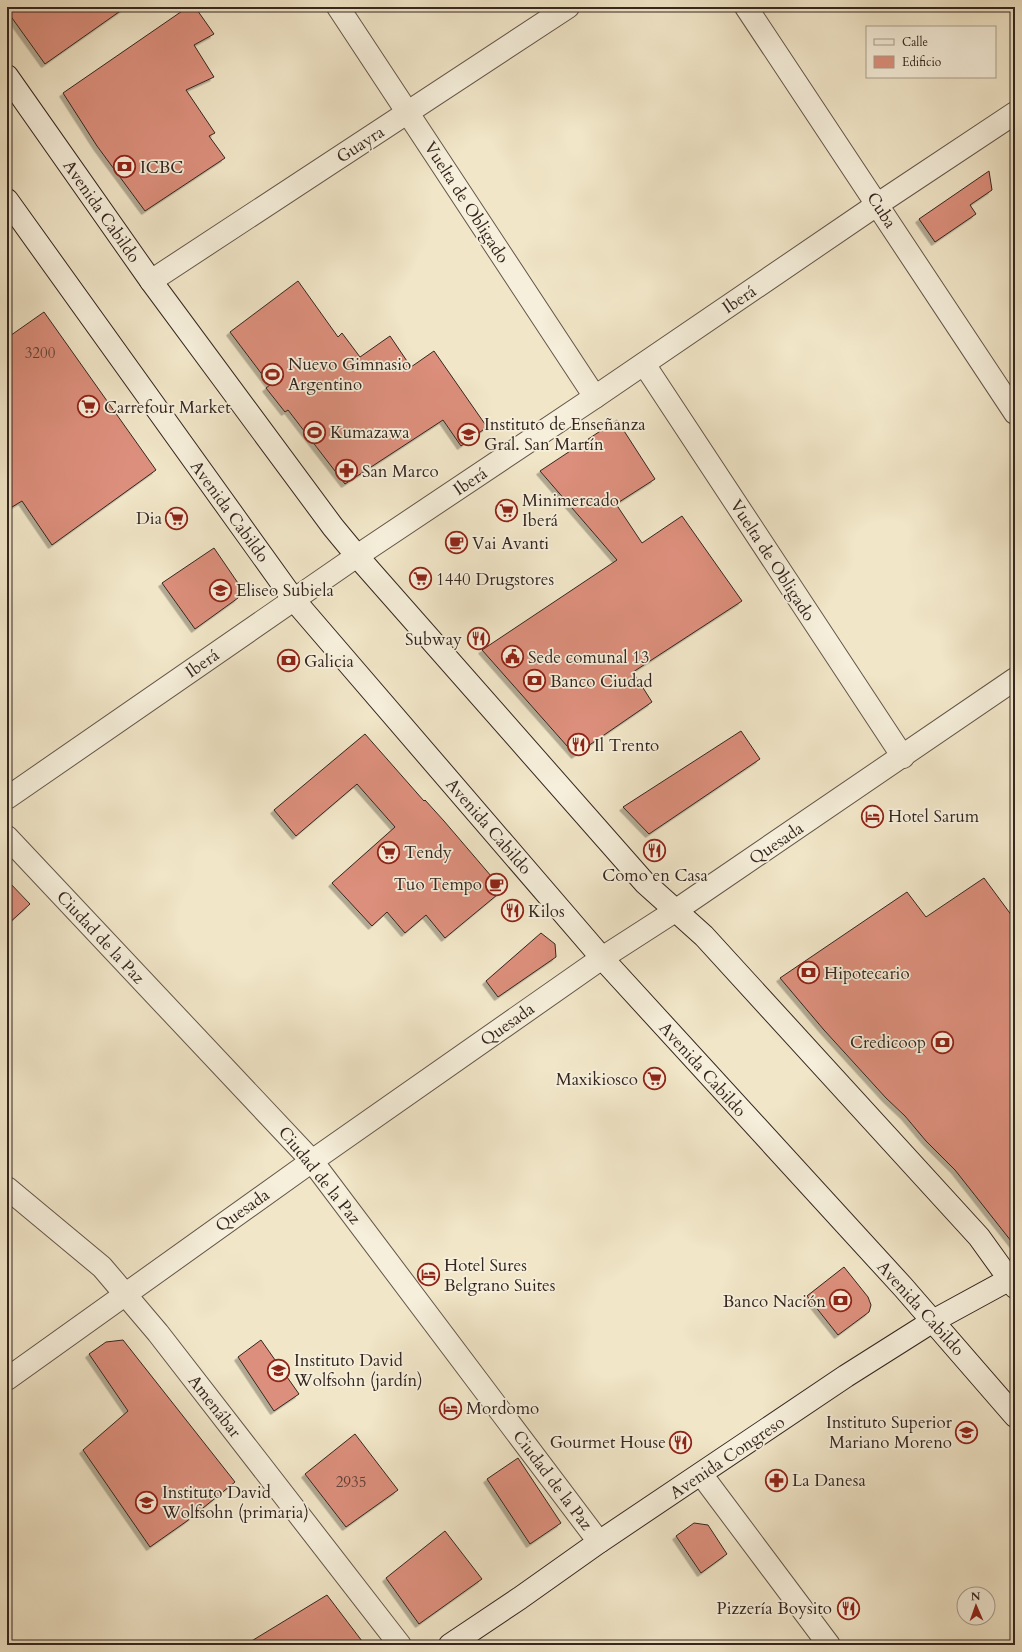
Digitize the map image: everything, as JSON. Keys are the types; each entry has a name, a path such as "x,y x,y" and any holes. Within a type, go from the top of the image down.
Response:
{"street":[{"name":"Vuelta de Obligado","path":"338,7 595,397"},
{"name":"Guayra","path":"151,281 568,7"},
{"name":"Cuba","path":"746,7 878,204 1015,414"},
{"name":"Avenida Cabildo","path":"7,76 151,281 333,526 357,556 645,883 704,936 979,1237 1012,1283"},
{"name":"Iberá","path":"7,798 357,556 1015,113"},
{"name":"Avenida Cabildo","path":"7,200 294,600 602,958 933,1321 1015,1416"},
{"name":"Vuelta de Obligado","path":"644,364 903,757"},
{"name":"Quesada","path":"7,1379 125,1293 602,958 675,911 903,757 1015,679"},
{"name":"Ciudad de la Paz","path":"7,837 312,1161 599,1542"},
{"name":"Amenábar","path":"7,1188 102,1267 125,1293 158,1333 400,1645"},
{"name":"Avenida Congreso","path":"450,1645 599,1542 846,1376 933,1321 980,1295 1012,1283"},
{"path":"701,1474 830,1645"}],"building":[{"path":"7,7 126,7 45,64 7,11"},
{"path":"188,7 195,7 214,34 194,45 214,77 186,90 215,133 209,136 225,158 145,211 97,146 63,93"},
{"path":"989,171 992,190 970,205 976,214 935,242 919,219"},
{"path":"298,281 338,337 342,333 360,357 390,336 411,367 434,351 487,427 461,446 443,420 345,484 288,410 285,412 266,388 270,385 230,332"},
{"path":"44,312 156,470 52,545 22,501 7,510 7,338"},
{"path":"617,420 655,479 616,504 642,543 682,516 742,601 633,672 652,702 575,755 482,650 617,560 540,471"},
{"path":"214,548 240,586 238,598 195,629 162,583"},
{"path":"741,731 760,759 649,834 623,807"},
{"path":"365,734 424,801 425,800 444,821 503,890 445,938 426,915 405,933 387,912 372,926 332,883 395,827 357,784 296,836 274,810"},
{"path":"984,878 1015,920 1015,1246 955,1170 926,1141 905,1116 886,1098 824,1030 780,978 907,892 926,917"},
{"path":"7,880 30,904 7,925"},
{"path":"541,933 555,944 556,957 498,997 486,981"},
{"name":"Banco Nación","path":"844,1267 868,1297 871,1305 869,1312 838,1335 807,1296"},
{"name":"Instituto David Wolfsohn (primaria)","path":"123,1340 235,1482 187,1521 150,1547 83,1450 128,1411 89,1354 106,1342"},
{"path":"261,1340 299,1394 274,1411 238,1357"},
{"path":"355,1434 398,1490 346,1527 305,1474"},
{"path":"518,1458 561,1523 530,1544 487,1479"},
{"path":"694,1523 708,1525 727,1554 701,1573 676,1536"},
{"path":"445,1531 482,1579 419,1624 386,1578"},
{"path":"327,1595 365,1645 245,1645"}],"place":[{"name":"ICBC","path":"124,167"},
{"name":"Nuevo Gimnasio Argentino","path":"272,374"},
{"name":"Carrefour Market","path":"89,407"},
{"name":"Kumazawa","path":"314,432"},
{"name":"Instituto de Enseñanza Gral. San Martín","path":"469,434"},
{"name":"San Marco","path":"346,471"},
{"name":"Minimercado Iberá","path":"506,510"},
{"name":"Dia","path":"177,518"},
{"name":"Vai Avanti","path":"457,543"},
{"name":"1440 Drugstores","path":"421,579"},
{"name":"Eliseo Subiela","path":"221,590"},
{"name":"Subway","path":"478,639"},
{"name":"Sede comunal 13","path":"513,657"},
{"name":"Galicia","path":"289,661"},
{"name":"Banco Ciudad","path":"534,681"},
{"name":"Il Trento","path":"579,745"},
{"name":"Hotel Sarum","path":"873,816"},
{"name":"Como en Casa","path":"655,851"},
{"name":"Tendy","path":"388,852"},
{"name":"Tuo Tempo","path":"497,884"},
{"name":"Kilos","path":"513,911"},
{"name":"Hipotecario","path":"808,973"},
{"name":"Credicoop","path":"942,1042"},
{"name":"Maxikiosco","path":"654,1079"},
{"name":"Hotel Sures Belgrano Suites","path":"429,1275"},
{"name":"Banco Nación","path":"841,1301"},
{"name":"Instituto David Wolfsohn (jardín)","path":"278,1370"},
{"name":"Mordomo","path":"451,1408"},
{"name":"Instituto Superior Mariano Moreno","path":"967,1432"},
{"name":"Gourmet House","path":"681,1442"},
{"name":"La Danesa","path":"777,1480"},
{"name":"Instituto David Wolfsohn (primaria)","path":"146,1502"},
{"name":"Pizzería Boysito","path":"848,1608"}]}
